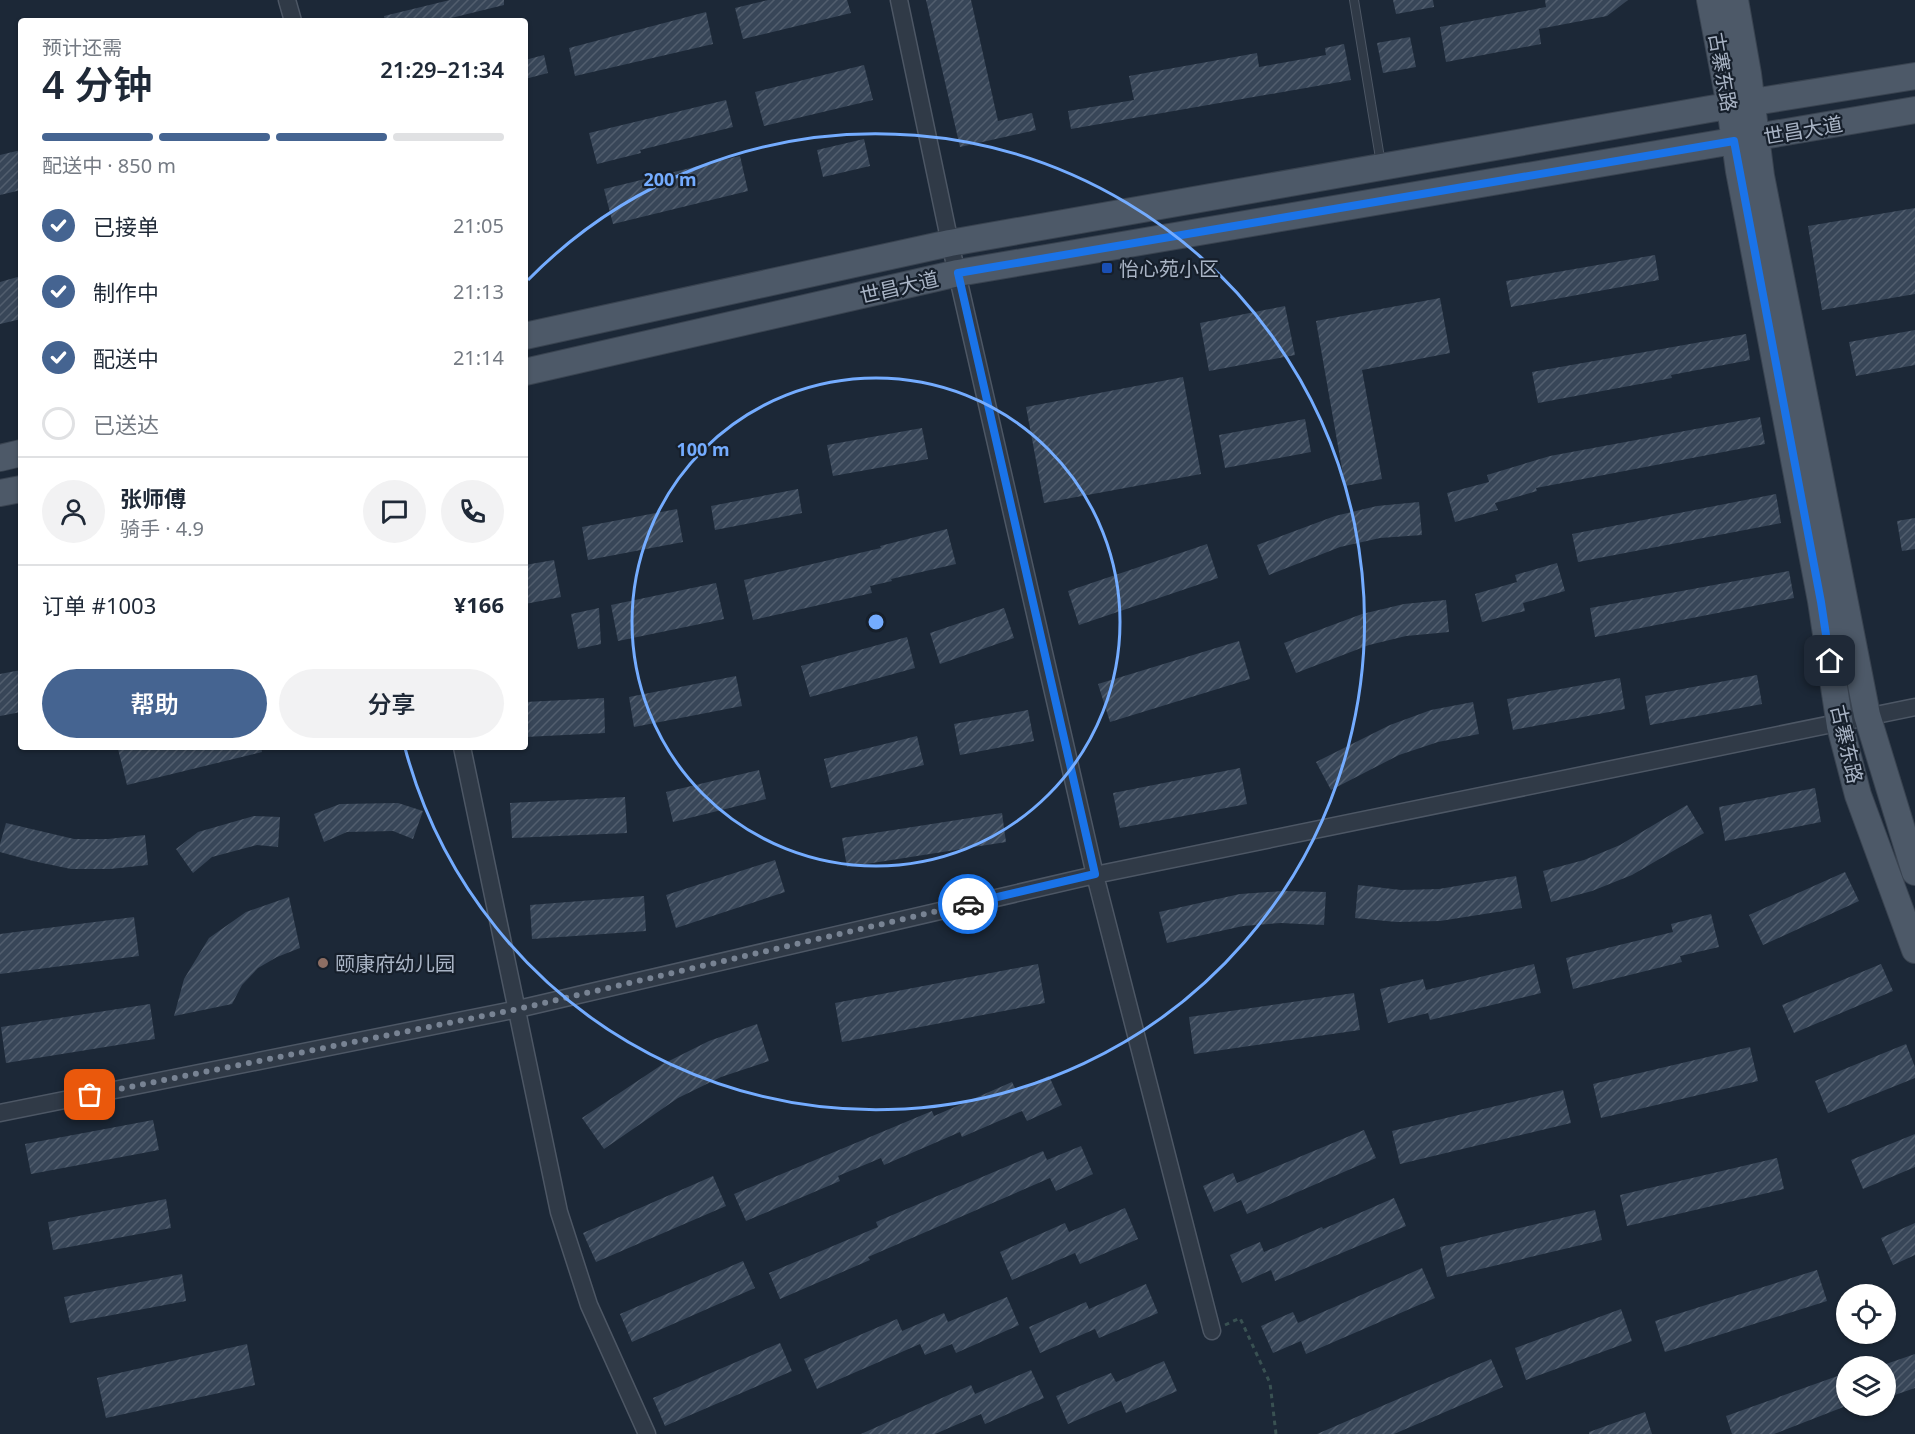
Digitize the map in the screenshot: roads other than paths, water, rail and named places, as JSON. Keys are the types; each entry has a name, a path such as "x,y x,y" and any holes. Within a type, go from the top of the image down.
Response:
{"main road":[{"name":"古寨东路","path":"1710,0 1740,104 1840,721 1858,795 1915,950"},
{"name":"古寨东路","path":"1735,0 1748,74 1740,104"},
{"name":"世昌大道","path":"528,335 950,243 1740,104 1915,76"},
{"name":"世昌大道","path":"528,371 958,273 1915,110"},
{"name":"古寨东路","path":"1745,139 1761,176 1867,715 1915,872"},
{"path":"0,458 18,454"},
{"path":"0,494 18,490"}],"street":[{"path":"287,0 291,18"},
{"path":"899,0 950,243 1095,874 1212,1331"},
{"path":"0,1113 518,1009 1095,874 1915,706"},
{"path":"463,750 559,1212 589,1305 646,1434"}],"lane":[{"path":"1354,0 1382,167"}],"place":[{"name":"怡心苑小区","path":"1107,268"},
{"name":"颐康府幼儿园","path":"323,963"}]}
